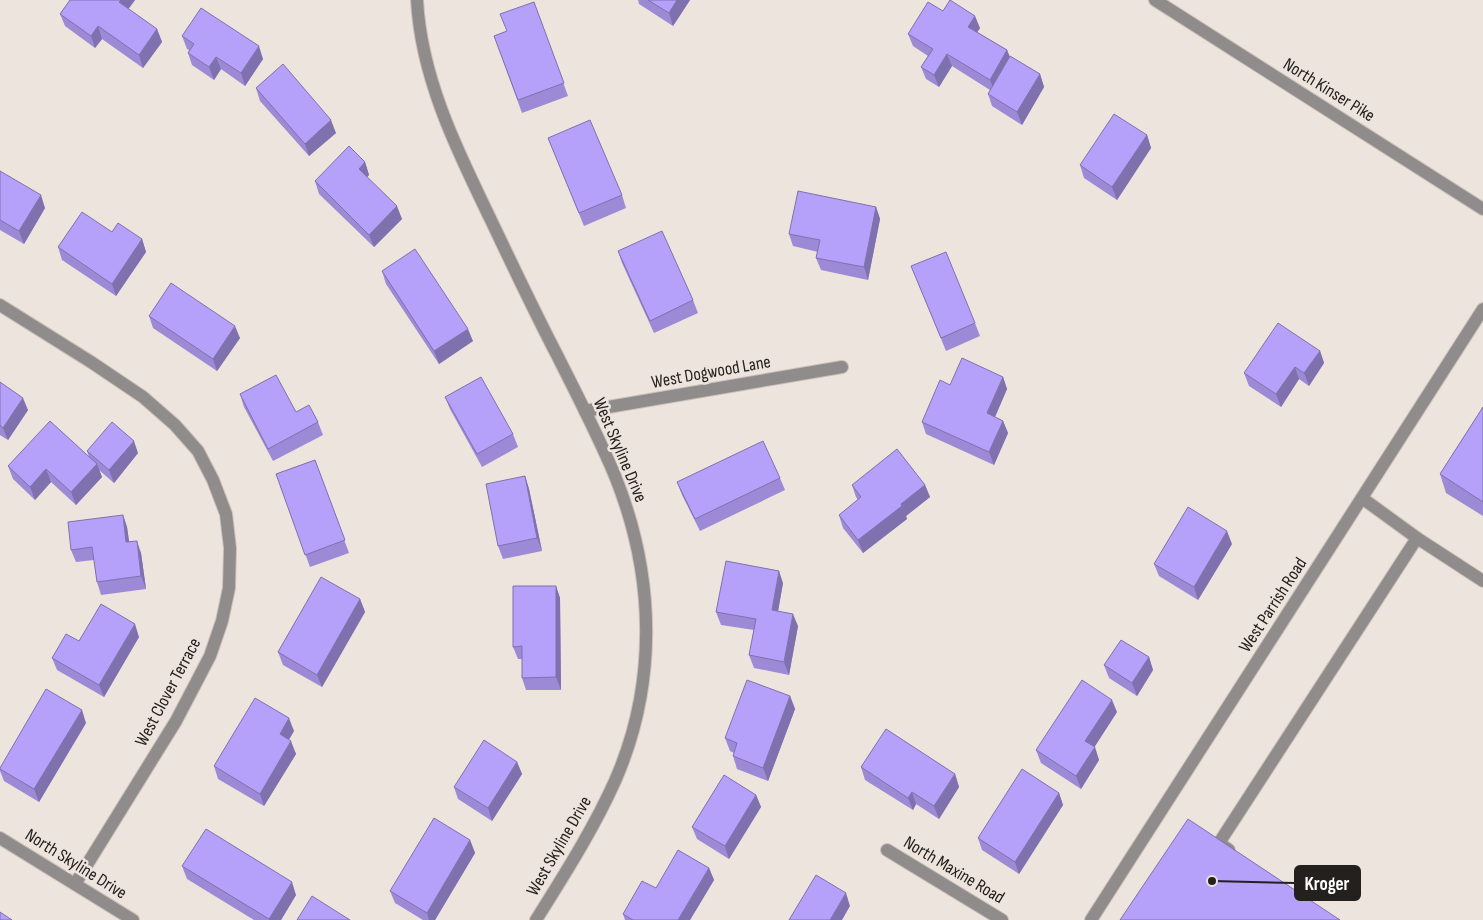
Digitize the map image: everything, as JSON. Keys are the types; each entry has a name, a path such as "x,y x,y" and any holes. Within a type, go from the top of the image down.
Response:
{"street":[{"name":"West Skyline Drive","path":"417,0 418,20 426,60 442,111 471,179 585,410 615,476 638,548 643,581 647,613 645,674 628,745 615,781 586,838 536,920"},
{"name":"North Kinser Pike","path":"1155,0 1483,209"},
{"name":"West Clover Terrace","path":"0,305 92,362 136,392 175,425 198,451 213,480 226,514 230,548 229,588 222,622 210,656 176,720 75,884"},
{"name":"West Parrish Road","path":"1092,920 1483,309"},
{"name":"West Dogwood Lane","path":"585,410 842,367"},
{"path":"1362,498 1417,538 1483,581"},
{"path":"1241,858 1219,843 1417,538"},
{"name":"North Skyline Drive","path":"0,838 133,920"},
{"name":"North Maxine Road","path":"887,850 1002,920"}],"building":[{"path":"70,0 121,0 119,2 157,29 139,55 98,26 91,36 60,14"},
{"path":"648,0 677,0 669,13"},
{"path":"950,0 975,16 968,27 1007,50 990,80 947,54 934,75 921,67 933,49 908,34 928,2 943,11"},
{"path":"534,2 564,83 518,100 494,36 507,31 500,14"},
{"path":"201,8 259,46 241,73 216,57 209,67 188,53 194,44 182,36"},
{"path":"1010,56 1040,74 1017,112 988,94"},
{"path":"283,64 331,120 305,144 256,88"},
{"path":"1114,114 1147,135 1112,187 1080,165"},
{"path":"590,120 622,195 579,213 548,138"},
{"path":"349,146 365,162 359,169 397,206 369,235 315,181"},
{"path":"0,171 41,195 19,231 0,220"},
{"path":"798,191 876,207 864,267 816,258 820,240 789,234"},
{"path":"82,212 112,232 118,223 142,239 112,284 58,247"},
{"path":"662,231 693,300 650,321 618,251"},
{"path":"415,249 468,329 434,351 382,271"},
{"path":"946,252 975,323 941,338 911,266"},
{"path":"171,283 235,326 213,359 149,316"},
{"path":"1278,323 1320,351 1304,373 1295,367 1276,394 1244,373"},
{"path":"962,358 1003,377 987,413 1003,421 989,452 922,422 940,380 950,385"},
{"path":"276,375 296,412 309,405 318,422 268,449 240,394"},
{"path":"481,377 513,434 477,454 445,397"},
{"path":"0,382 23,398 3,428 0,425"},
{"path":"1483,407 1483,502 1440,474"},
{"path":"50,421 97,464 71,492 46,469 30,487 8,466"},
{"path":"112,422 134,441 109,470 87,451"},
{"path":"763,441 780,478 695,519 677,482"},
{"path":"897,449 925,485 901,504 902,506 858,540 839,515 861,497 852,485"},
{"path":"315,460 345,540 305,555 276,474"},
{"path":"525,476 537,538 498,546 486,484"},
{"path":"1188,507 1227,531 1194,587 1154,564"},
{"path":"123,515 126,542 137,541 141,576 97,582 92,547 71,550 68,522"},
{"path":"726,561 779,571 772,610 793,614 784,662 749,655 756,619 716,612"},
{"path":"321,577 360,599 317,675 278,652"},
{"path":"513,586 556,586 556,677 522,678 522,646 513,647"},
{"path":"101,604 135,624 99,685 52,658 66,634 79,641"},
{"path":"1121,640 1149,657 1132,683 1104,665"},
{"path":"747,680 790,696 763,768 733,756 737,743 725,738"},
{"path":"1082,680 1112,700 1085,741 1095,747 1076,776 1036,750"},
{"path":"46,689 82,710 34,789 0,768"},
{"path":"255,698 289,718 280,734 291,741 260,794 214,766"},
{"path":"886,729 955,774 934,806 912,792 908,798 861,767"},
{"path":"484,740 517,762 488,808 454,787"},
{"path":"1022,769 1059,793 1015,862 978,838"},
{"path":"724,775 756,795 725,846 692,827"},
{"path":"434,818 470,840 427,913 390,891"},
{"path":"1188,819 1340,920 1120,920"},
{"path":"206,829 292,882 269,919 182,866"},
{"path":"678,850 709,868 678,920 633,920 623,914 642,881 656,888"},
{"path":"816,875 846,893 830,920 789,920"},
{"path":"312,896 350,920 297,920"},
{"path":"0,912 12,920 0,920"}],"place":[{"name":"Kroger","path":"1212,881"}]}
